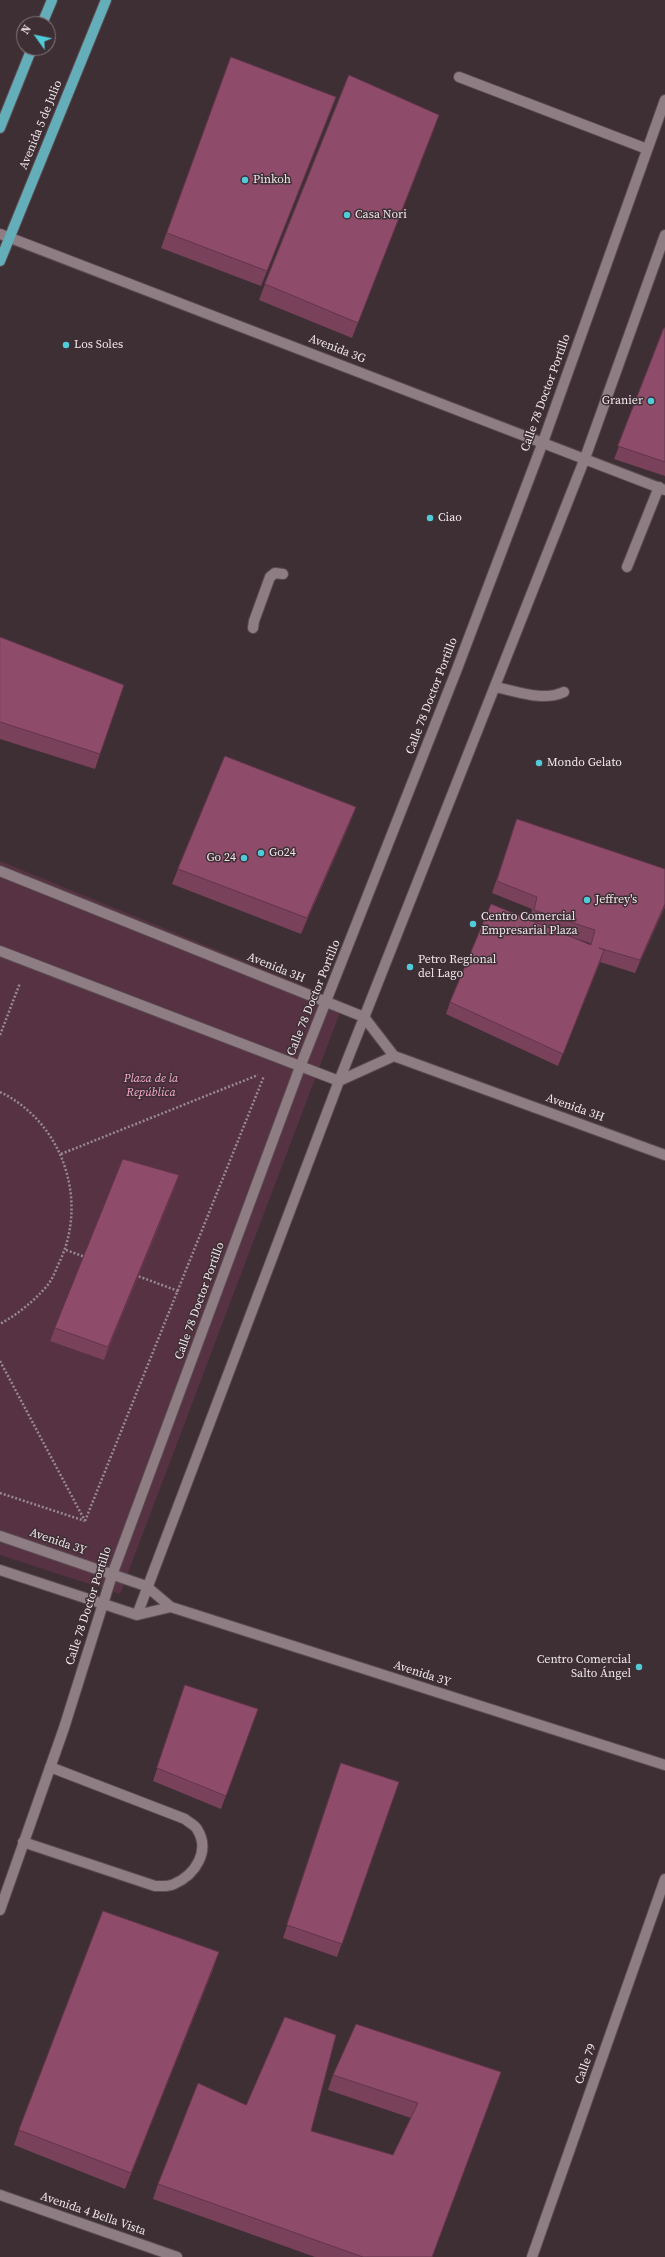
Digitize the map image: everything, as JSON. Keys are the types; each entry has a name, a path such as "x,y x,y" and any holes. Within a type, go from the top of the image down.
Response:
{"main road":[{"path":"45,16 52,0"},
{"name":"Avenida 5 de Julio","path":"0,261 5,236 106,0"},
{"path":"0,128 29,56"}],"street":[{"path":"459,78 648,149"},
{"name":"Calle 78 Doctor Portillo","path":"0,1910 50,1767 112,1575 300,1067 457,669 543,442 665,100"},
{"path":"136,1615 339,1081 585,458 665,234"},
{"name":"Avenida 3G","path":"5,236 662,488"},
{"path":"627,567 662,488"},
{"path":"254,628 254,621 270,577 275,573 283,574"},
{"path":"495,686 540,696 554,696 564,692"},
{"name":"Avenida 3H","path":"0,871 364,1017"},
{"path":"0,951 339,1081 394,1056 364,1017"},
{"name":"Avenida 3H","path":"394,1056 665,1155"},
{"name":"Avenida 3Y","path":"0,1536 146,1586 171,1607 665,1765"},
{"path":"0,1570 136,1615 171,1607"},
{"path":"24,1842 155,1886 172,1885 190,1875 201,1858 202,1843 197,1828 185,1819 50,1767"},
{"name":"Calle 79","path":"532,2257 665,1880"},
{"name":"Avenida 4 Bella Vista","path":"0,2195 176,2257"}],"path":[{"path":"0,1035 22,977"},
{"path":"61,1154 266,1072 85,1521"},
{"path":"0,1092 14,1099 42,1123 61,1154 71,1185 72,1201 72,1218 66,1250 48,1285 20,1313 0,1324"},
{"path":"66,1250 88,1258"},
{"path":"133,1274 178,1290"},
{"path":"0,1361 85,1521"},
{"path":"0,1493 85,1521"}],"green space":[{"name":"Plaza de la República","path":"0,861 344,1002 120,1594 0,1555"}],"building":[{"name":"Pinkoh","path":"231,57 336,97 267,271 167,233"},
{"name":"Casa Nori","path":"349,75 439,115 358,323 265,284"},
{"name":"Granier","path":"665,328 665,462 618,446"},
{"path":"0,637 124,685 100,754 0,722"},
{"name":"Go24","path":"225,756 356,807 307,918 178,869"},
{"path":"517,819 665,869 665,904 640,960 599,948 604,950 563,1054 450,1002 491,904 591,945 595,930 534,910 537,897 497,881"},
{"path":"123,1159 179,1175 108,1347 55,1328"},
{"path":"185,1685 258,1709 226,1796 157,1768"},
{"path":"341,1763 399,1782 342,1944 287,1925"},
{"path":"103,1911 219,1952 131,2173 19,2130"},
{"path":"285,2017 336,2035 311,2131 393,2155 418,2103 333,2075 356,2024 501,2072 432,2257 363,2257 158,2184 198,2083 246,2105"}],"place":[{"name":"Pinkoh","path":"245,180"},
{"name":"Casa Nori","path":"347,215"},
{"name":"Los Soles","path":"66,345"},
{"name":"Granier","path":"651,401"},
{"name":"Ciao","path":"430,518"},
{"name":"Mondo Gelato","path":"539,763"},
{"name":"Go24","path":"261,853"},
{"name":"Go 24","path":"244,858"},
{"name":"Jeffrey's","path":"587,900"},
{"name":"Centro Comercial Empresarial Plaza","path":"473,924"},
{"name":"Petro Regional del Lago","path":"410,967"},
{"name":"Centro Comercial Salto Ángel","path":"639,1667"}]}
